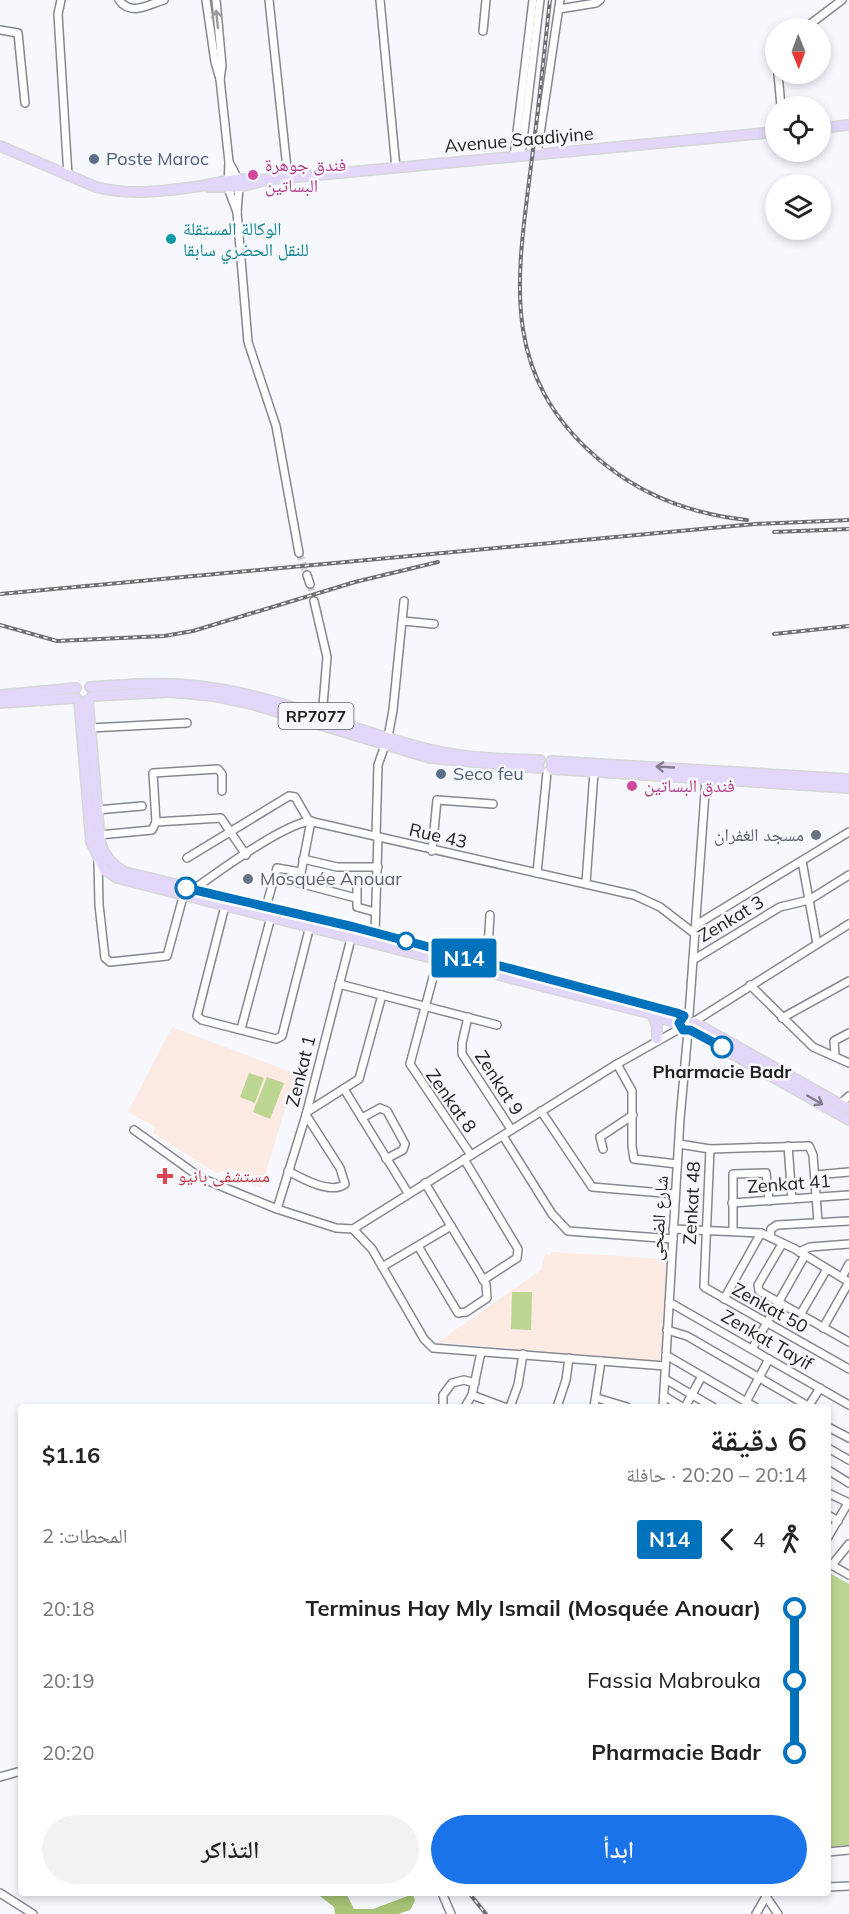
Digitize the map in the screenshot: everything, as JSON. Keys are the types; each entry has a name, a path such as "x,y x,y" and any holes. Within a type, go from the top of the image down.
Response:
{"main road":[{"path":"831,127 849,125"},
{"name":"Avenue Saadiyine","path":"0,147 108,191 138,191 765,133"},
{"name":"RP7077","path":"0,703 84,695 163,683 205,687 266,700 322,717 386,741"},
{"name":"RP7077","path":"0,695 171,692 213,696 255,705 386,741 487,761 594,772 849,788"},
{"path":"84,695 90,728 99,835 103,850 117,867 134,876 270,911 310,928 481,965 688,1024 849,1109"},
{"path":"84,695 90,833 98,860 104,869 117,878 183,897 354,927 439,955"},
{"name":"RP7077","path":"545,766 849,779"},
{"path":"481,965 688,1024 849,1120"},
{"path":"652,1014 657,1026 657,1040"}],"street":[{"path":"61,0 58,14 68,176"},
{"path":"119,0 123,5 140,9 164,0"},
{"path":"206,0 215,62 220,79 229,162 228,184 237,212"},
{"path":"216,0 222,66 220,79"},
{"path":"269,0 288,178"},
{"path":"380,0 396,168"},
{"path":"483,31 486,0"},
{"path":"517,156 533,0"},
{"path":"517,156 540,0"},
{"path":"537,154 560,0"},
{"path":"560,9 597,1"},
{"path":"818,18 840,1"},
{"path":"0,30 18,33 25,102"},
{"path":"229,162 238,183 237,212 248,342 276,426 299,553"},
{"path":"307,575 310,584"},
{"path":"314,601 327,657 322,717"},
{"path":"375,933 378,867 378,765 386,741 404,601"},
{"path":"403,621 434,624"},
{"path":"90,728 187,723"},
{"path":"537,873 545,766"},
{"path":"99,835 152,830 156,822 153,773 218,769 222,774 222,791"},
{"path":"586,883 594,772"},
{"name":"شارع الضحى","path":"663,1404 677,1164 706,779"},
{"path":"187,858 229,830 291,795 296,798 310,821 300,872 300,884 356,898"},
{"path":"432,850 437,800 492,804"},
{"path":"97,810 142,806"},
{"path":"156,822 218,818 224,820 246,855"},
{"path":"98,860 100,922 107,961 167,956 183,897 297,824 310,821"},
{"name":"Rue 43","path":"310,821 643,898 695,934"},
{"path":"696,925 849,832"},
{"path":"303,859 337,867 378,867"},
{"path":"802,861 818,944"},
{"path":"241,1029 270,911 277,868 300,872"},
{"name":"Zenkat 3","path":"693,960 780,907 809,900 849,876"},
{"path":"357,884 357,907 375,912"},
{"path":"225,906 196,1013 202,1020 276,1039 282,1036 312,918"},
{"path":"481,965 490,915"},
{"path":"134,1130 201,1178 277,1209 336,1228 353,1229 425,1182 849,924"},
{"name":"Zenkat 1","path":"277,1209 306,1114 354,927"},
{"name":"Zenkat 8","path":"439,955 411,1068 467,1157 518,1249 517,1258 483,1280"},
{"path":"782,1018 849,981"},
{"path":"339,984 497,1025"},
{"path":"750,985 813,1047 849,1063"},
{"path":"288,1171 326,1186 338,1188 345,1184 340,1168 306,1114 359,1079 382,995"},
{"name":"Zenkat 9","path":"468,1017 462,1054 511,1130"},
{"path":"835,1055 834,1041 849,1033"},
{"path":"618,1064 632,1091 634,1159 677,1164"},
{"path":"344,1089 408,1193"},
{"path":"840,1104 849,1096"},
{"path":"362,1118 380,1108 387,1111 405,1144 403,1150 386,1159"},
{"path":"541,1111 592,1187 675,1194"},
{"path":"603,1149 599,1141 601,1136 633,1115"},
{"path":"503,1136 552,1214 568,1231 672,1239"},
{"name":"Zenkat 48","path":"679,1144 710,1149 811,1147 815,1175"},
{"path":"788,1146 792,1199"},
{"name":"Zenkat 48","path":"704,1258 710,1149"},
{"path":"818,1222 815,1175 849,1172"},
{"path":"733,1231 731,1178 736,1174 766,1173 769,1201"},
{"path":"418,1246 458,1313 466,1312 487,1298 488,1290 483,1280 425,1182"},
{"name":"Zenkat 41","path":"732,1203 849,1195"},
{"path":"770,1237 774,1226 849,1221"},
{"path":"382,1267 451,1226"},
{"path":"353,1229 367,1243 428,1344 439,1350 523,1354 665,1366"},
{"path":"673,1229 760,1233 842,1277 849,1282 823,1328"},
{"path":"724,1299 760,1233"},
{"path":"782,1244 757,1287 759,1291 847,1341 849,1332"},
{"path":"752,1349 802,1254 810,1247 849,1244"},
{"name":"Zenkat 50","path":"704,1258 704,1287 849,1369"},
{"path":"842,1277 849,1264"},
{"path":"800,1315 827,1269"},
{"name":"Zenkat Tayif","path":"669,1302 849,1405"},
{"path":"667,1330 687,1336 803,1404"},
{"path":"467,1404 472,1395 481,1352"},
{"path":"511,1404 518,1385 523,1354"},
{"path":"666,1355 748,1404"},
{"path":"558,1404 566,1380 569,1358"},
{"path":"750,1404 759,1378 770,1359"},
{"path":"595,1404 601,1361"},
{"path":"685,1404 702,1376"},
{"path":"665,1379 708,1404"},
{"path":"443,1404 443,1395 452,1383 464,1380 475,1383"},
{"path":"810,1404 820,1388"},
{"path":"472,1395 496,1404"},
{"path":"664,1396 678,1404"},
{"path":"597,1398 617,1404"},
{"path":"831,1428 849,1438"},
{"path":"831,1450 849,1460"},
{"path":"831,1472 849,1483"},
{"path":"831,1494 849,1503 831,1532"},
{"path":"831,1517 838,1521"},
{"path":"831,1563 849,1544"},
{"path":"831,1565 849,1575"},
{"path":"0,1777 18,1772"},
{"path":"831,1852 849,1850"},
{"path":"831,1887 849,1886"},
{"path":"0,1893 33,1914"},
{"path":"443,1896 452,1914"},
{"path":"756,1914 766,1896"},
{"path":"768,1896 778,1914"}],"shaded area":[{"path":"172,1027 296,1074 261,1188 247,1183 244,1174 230,1169 216,1173 153,1133 155,1127 128,1112"},
{"path":"552,1252 667,1259 660,1361 438,1342 541,1270 545,1253 549,1255"}],"green space":[{"path":"249,1073 264,1078 255,1103 240,1097"},
{"path":"267,1077 284,1083 270,1119 253,1112"},
{"path":"512,1292 532,1292 531,1330 511,1329"},
{"path":"831,1574 849,1584 849,1845 831,1847"},
{"path":"320,1896 348,1896 354,1909 373,1909 408,1896 414,1896 415,1901 410,1910 398,1914 335,1914 334,1907"}],"tunnel":[{"path":"299,553 307,575"},
{"path":"310,584 314,601"}],"railway":[{"path":"550,0 522,241 520,280 522,318 528,354 542,389 564,423 595,456 612,470 629,482 666,500 705,513 747,520"},
{"path":"0,594 755,524 849,520"},
{"path":"774,532 849,529"},
{"path":"0,625 57,641 164,636 193,631 355,582 438,562"},
{"path":"774,634 849,626"},
{"path":"471,1896 486,1914"}],"bus line":[{"name":"N14","path":"186,888 354,927 485,964 677,1013 684,1016 679,1023 683,1030 690,1030 722,1047"}],"place":[{"name":"Poste Maroc","path":"94,159"},
{"name":"فندق جوهرة البساتين","path":"253,175"},
{"name":"الوكالة المستقلة للنقل الحضري سابقا","path":"171,239"},
{"name":"Seco feu","path":"441,774"},
{"name":"فندق البساتين","path":"632,786"},
{"name":"مسجد الغفران","path":"816,835"},
{"name":"Mosquée Anouar","path":"248,879"},
{"name":"Pharmacie Badr","path":"722,1047"},
{"name":"مستشفى بانيو","path":"165,1176"}]}
